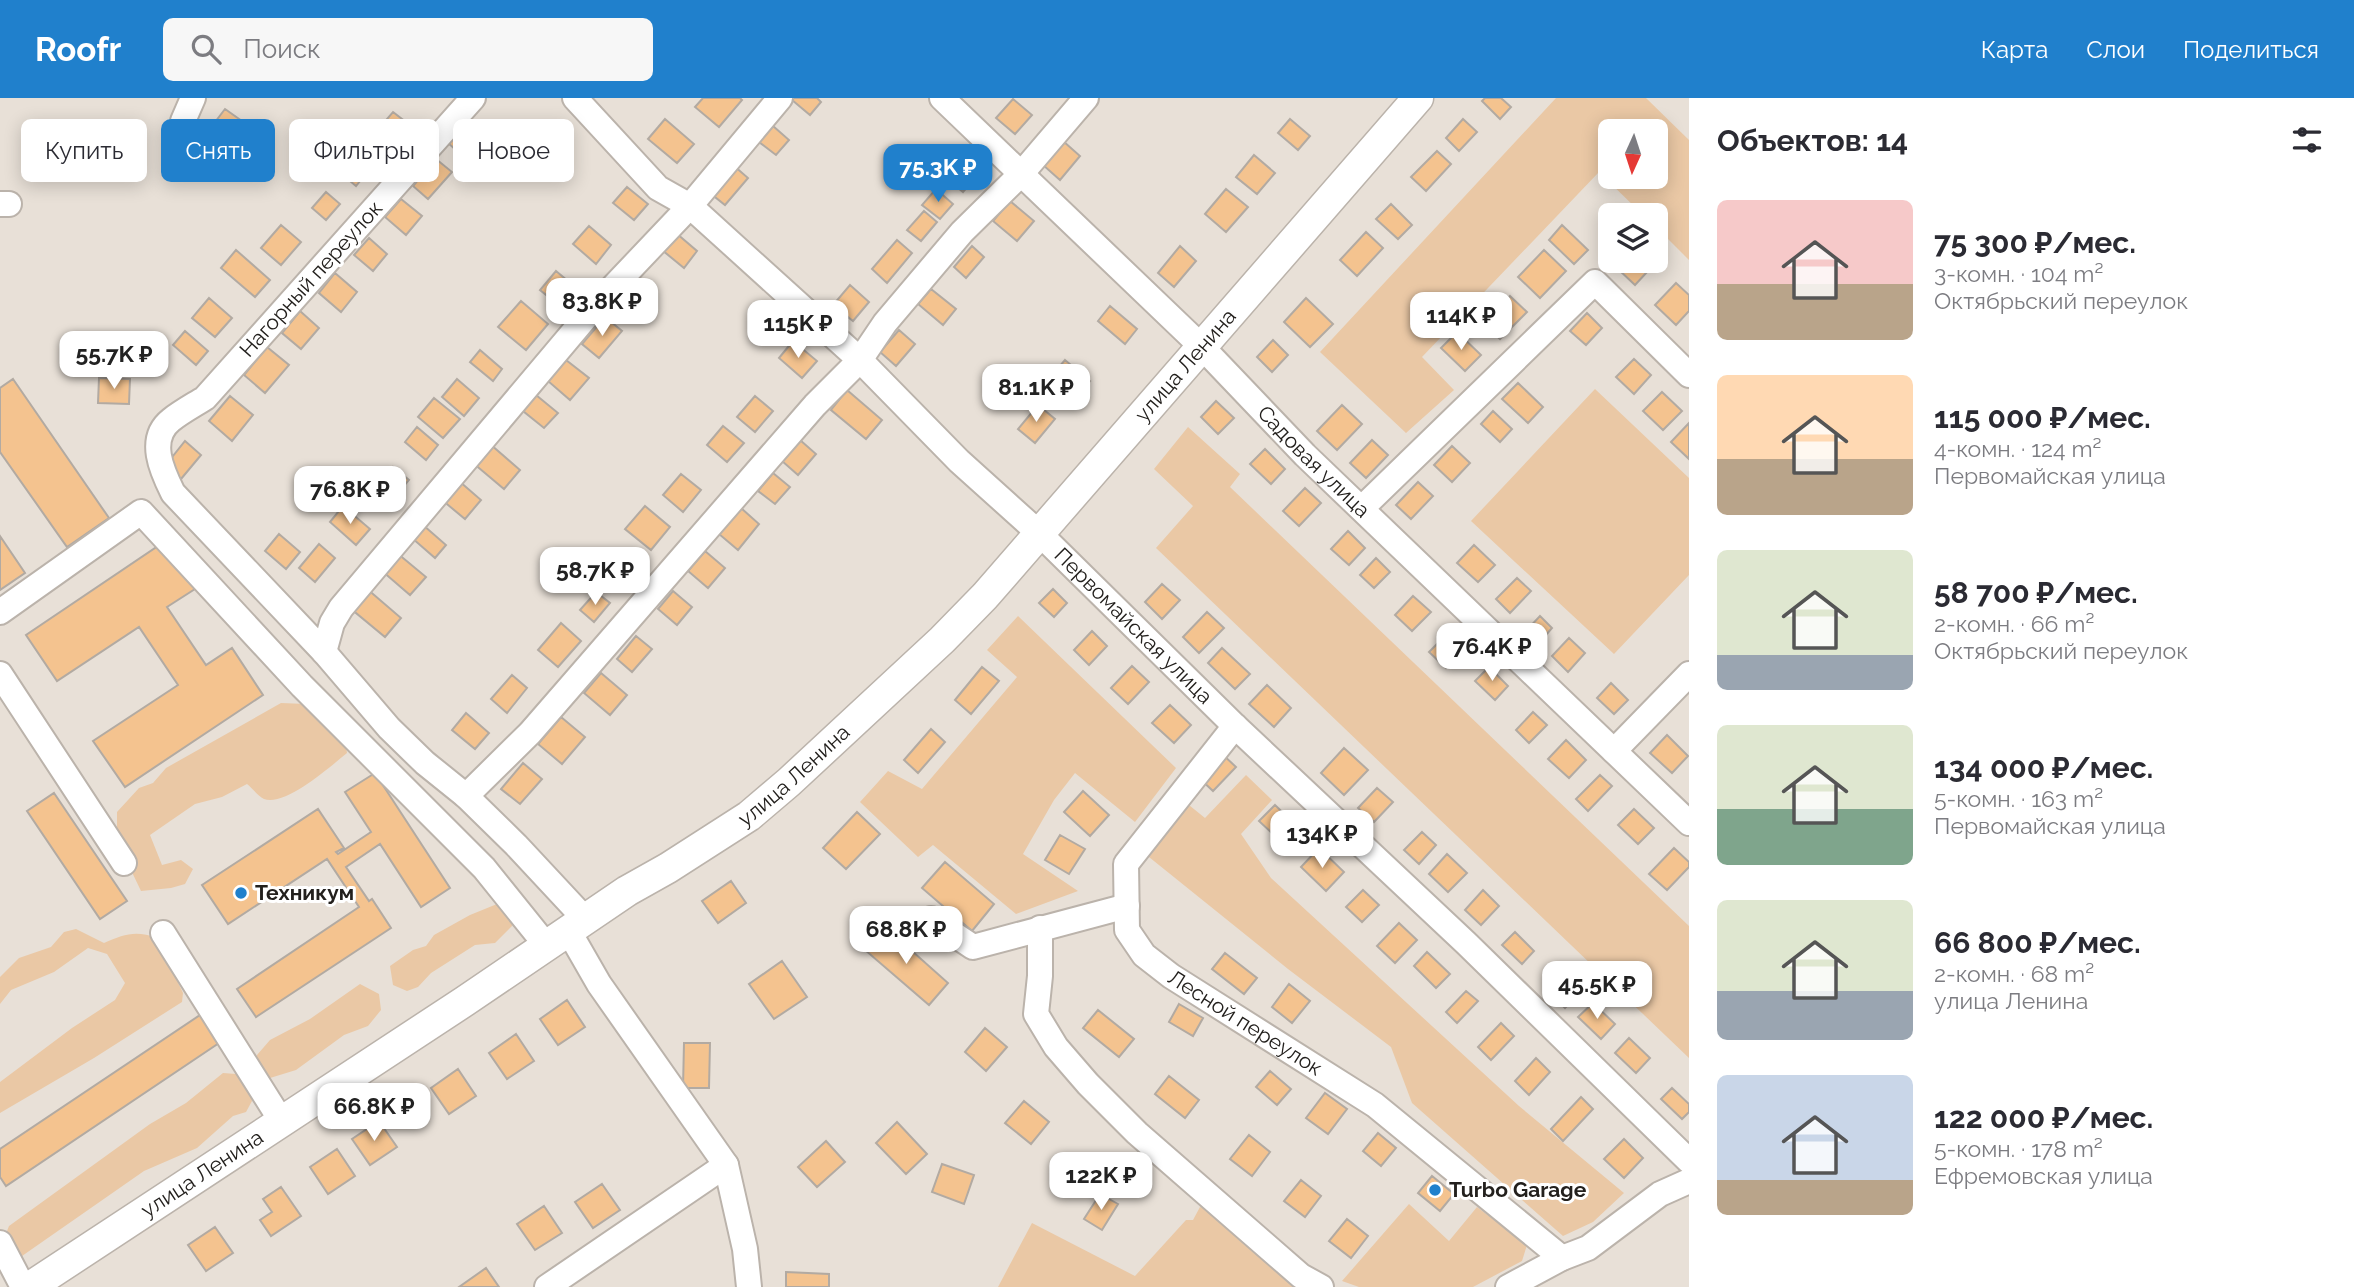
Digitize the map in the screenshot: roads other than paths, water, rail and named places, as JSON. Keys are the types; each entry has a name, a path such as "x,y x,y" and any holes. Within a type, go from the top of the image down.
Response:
{"main road":[{"name":"улица Ленина","path":"30,1287 566,931 715,838 759,807 942,640 985,596 1418,98"}],"street":[{"path":"184,119 193,98"},
{"name":"Нагорный переулок","path":"324,652 173,493 161,470 159,436 169,421 205,398 473,98"},
{"name":"Первомайская улица","path":"575,98 658,188 690,206 860,359 959,461 1040,534 1235,726 1466,943 1689,1161"},
{"path":"749,1287 745,1249 726,1165 598,984 516,845 466,796 425,763 389,728 324,652 332,623 341,608 597,304 690,206 780,98"},
{"name":"Садовая улица","path":"942,98 1202,347 1269,419 1689,823"},
{"path":"466,796 530,733 815,405 860,359 885,323 962,232 1022,173 1086,98"},
{"path":"1362,508 1595,282 1689,375"},
{"path":"0,612 141,512 302,686 484,868 566,931"},
{"path":"0,674 124,863"},
{"path":"1614,751 1689,674"},
{"name":"Лесной переулок","path":"1235,726 1126,864 1127,930 1144,955 1171,976 1375,1105 1562,1258"},
{"path":"931,919 973,947 1127,906"},
{"path":"1040,928 1040,976 1036,1014 1056,1047 1088,1084 1138,1133 1301,1276 1321,1287"},
{"path":"163,933 282,1122"},
{"path":"547,1287 726,1165"},
{"path":"1508,1287 1562,1258 1588,1248 1660,1194 1689,1181"},
{"path":"0,1243 23,1287"}],"place":[{"name":"Техникум","path":"241,893"},
{"name":"Turbo Garage","path":"1435,1190"}]}
